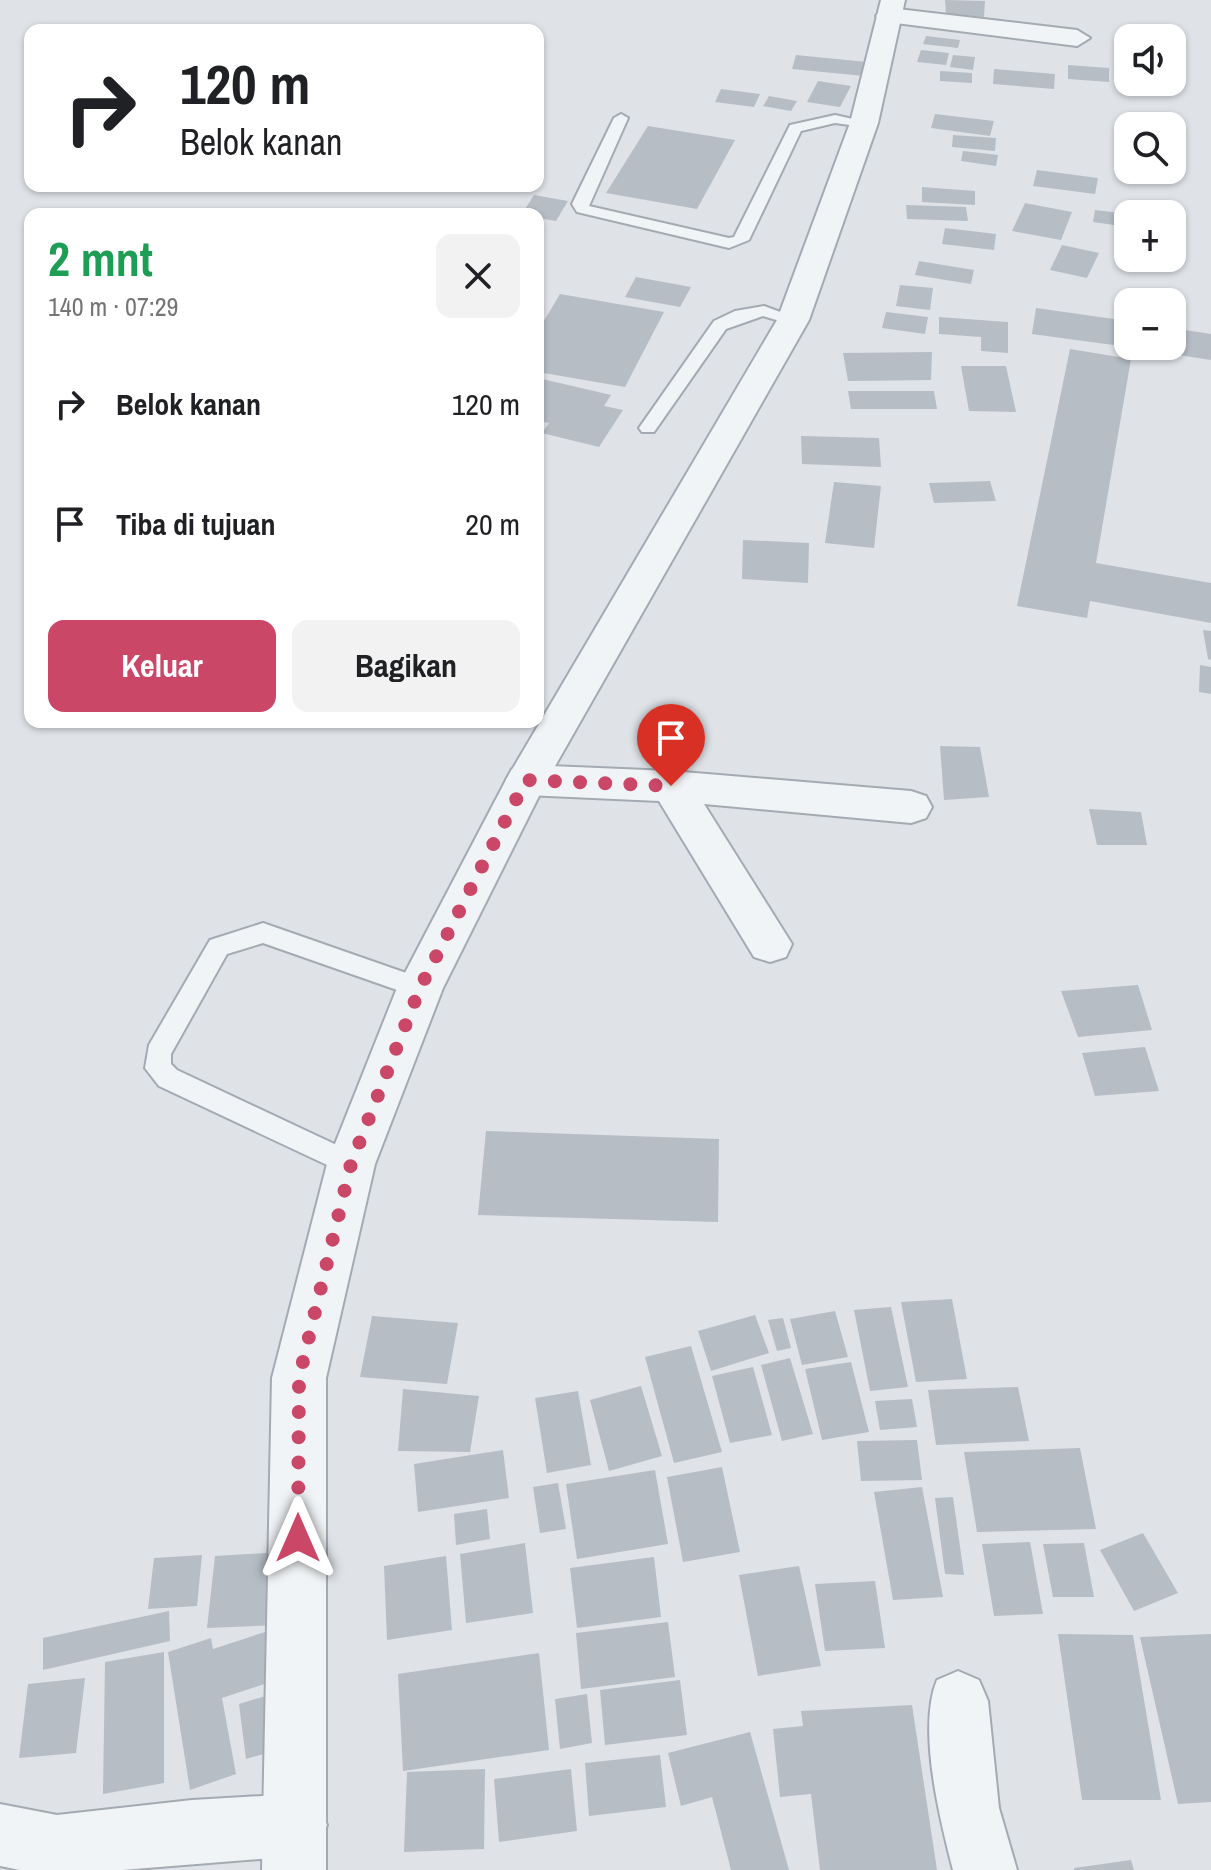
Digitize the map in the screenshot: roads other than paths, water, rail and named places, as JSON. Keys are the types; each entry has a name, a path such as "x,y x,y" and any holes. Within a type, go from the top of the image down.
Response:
{"street":[{"path":"0,1835 57,1846 192,1831 295,1847 299,1378 351,1164 420,988 526,780 793,320 864,123 891,8 1077,38"},
{"path":"526,780 671,786 911,807"},
{"path":"671,786 770,944"},
{"path":"958,1701 968,1808 985,1870"}],"lane":[{"path":"621,118 580,204 583,209 729,243 741,240 795,128 835,119 864,123"},
{"path":"648,428 720,325 741,315 764,311 793,320"},
{"path":"351,1164 168,1078 158,1068 158,1053 219,947 241,938 263,933 420,988"}]}
